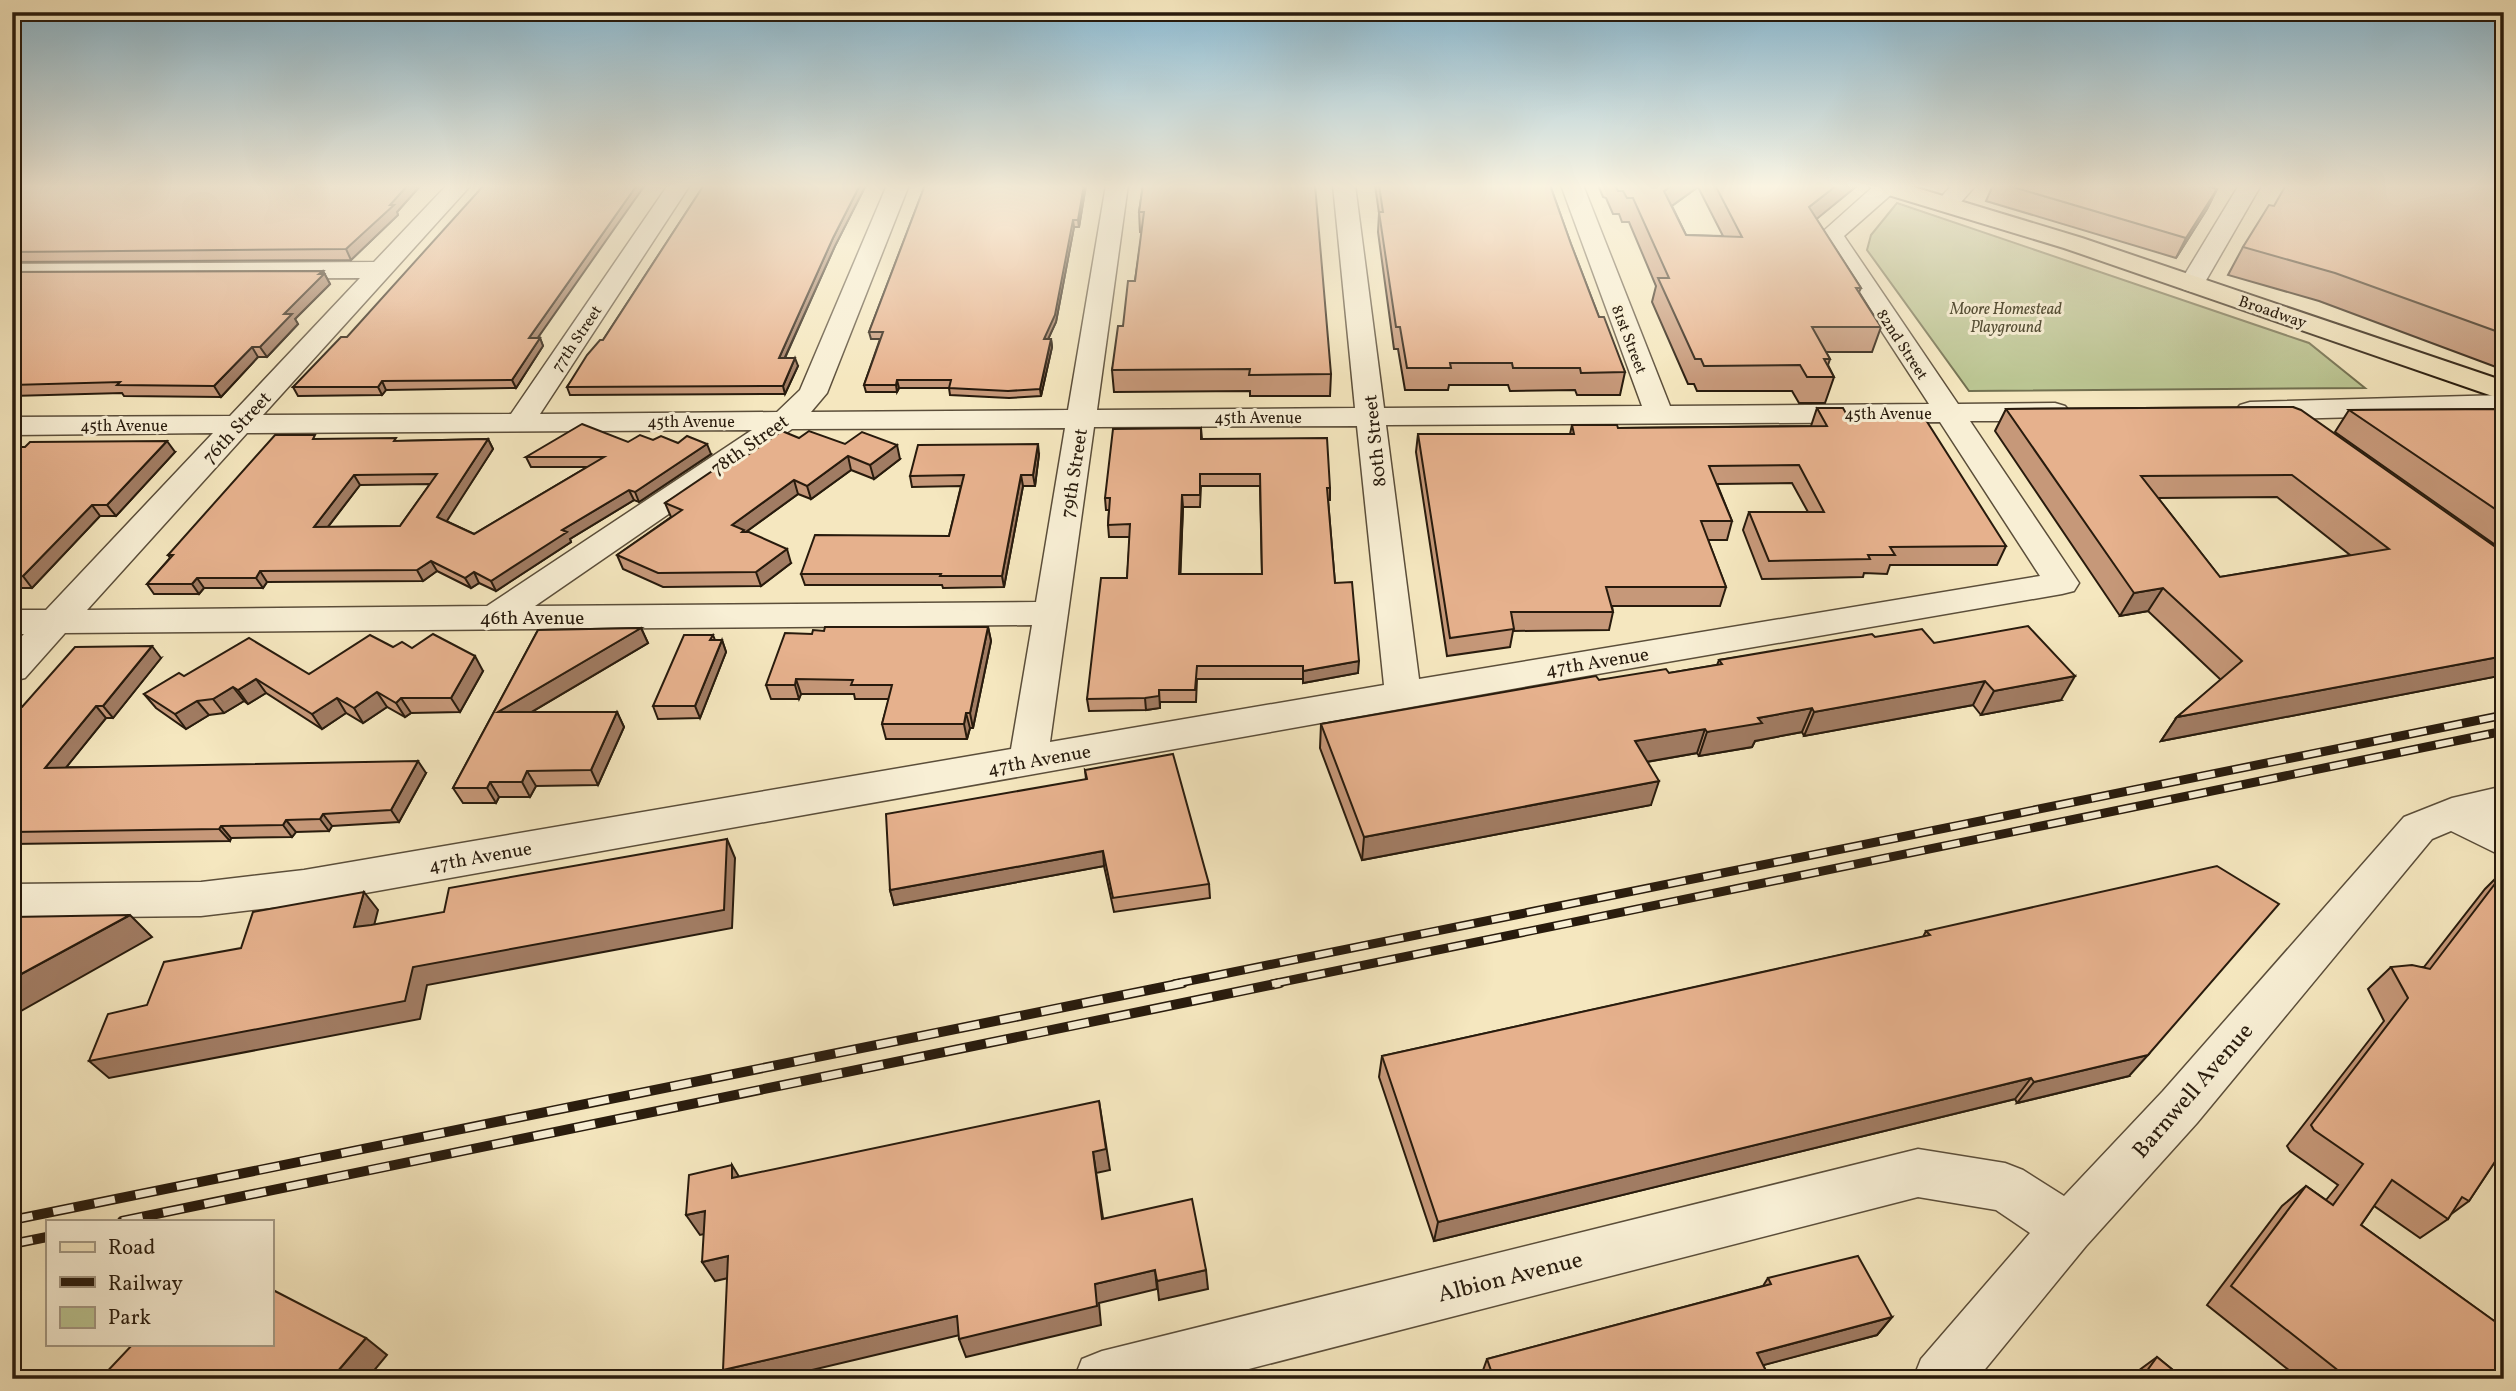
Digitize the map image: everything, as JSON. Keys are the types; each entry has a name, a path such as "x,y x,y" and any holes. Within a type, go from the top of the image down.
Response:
{"main road":[{"name":"Broadway","path":"2086,250 2504,391"}],"street":[{"name":"76th Street","path":"12,669 400,250"},
{"name":"77th Street","path":"520,422 635,250"},
{"name":"78th Street","path":"495,617 785,421 813,393 871,250"},
{"name":"79th Street","path":"1028,761 1107,250"},
{"name":"80th Street","path":"1352,250 1403,696"},
{"name":"81st Street","path":"1597,250 1659,414"},
{"name":"82nd Street","path":"1841,250 2062,583"},
{"path":"2192,284 2210,250"},
{"path":"12,272 381,270"},
{"path":"2218,411 2504,404"},
{"path":"2281,411 2315,434"},
{"name":"45th Avenue","path":"12,426 2083,412"},
{"name":"47th Avenue","path":"12,901 201,899 265,892 2062,583"},
{"name":"46th Avenue","path":"12,622 1051,613"},
{"name":"Barnwell Avenue","path":"1941,1379 2068,1228 2179,1107 2418,828 2452,813 2504,801"},
{"path":"2452,813 2504,841"},
{"name":"Albion Avenue","path":"1102,1379 1918,1173 2005,1186 2068,1228"}],"green space":[{"name":"Moore Homestead Playground","path":"1867,250 2035,250 2309,343 2365,388 1969,391"}],"building":[{"path":"12,250 244,250 12,252"},
{"path":"425,250 591,250 529,338 540,338 512,380 382,381 378,387 293,387 341,337 347,337"},
{"path":"662,250 828,250 779,358 795,358 783,386 567,387 587,355 603,340"},
{"path":"900,250 1067,250 1055,315 1044,339 1051,339 1040,389 1008,391 949,388 951,380 897,380 896,385 864,385 883,332 869,332"},
{"path":"1139,250 1320,250 1331,374 1249,375 1250,369 1112,370 1118,326 1123,326 1128,281 1135,281"},
{"path":"1385,250 1573,250 1599,317 1604,317 1625,372 1581,373 1580,368 1513,368 1512,363 1450,363 1451,368 1407,368 1400,327 1396,327"},
{"path":"1656,250 1837,250 1861,288 1856,288 1881,327 1812,327 1830,359 1824,359 1834,377 1807,377 1800,365 1704,366 1701,359 1695,359 1658,278 1669,278"},
{"path":"2253,250 2504,250 2504,334 2335,273"},
{"path":"323,271 319,274 324,274 284,314 292,314 260,347 252,347 214,386 117,385 120,382 12,385 12,272"},
{"path":"2293,407 2301,410 2504,553 2504,656 2177,717 2242,661 2163,588 2134,593 2006,409","holes":["2292,475 2389,549 2220,577 2141,476"]},
{"path":"1817,408 1843,408 1848,417 1924,417 2006,546 1890,547 1895,555 1868,555 1870,559 1769,561 1749,512 1824,512 1799,465 1709,466 1732,521 1701,521 1726,587 1606,587 1613,612 1511,612 1514,629 1450,638 1418,434 1574,434 1572,425 1617,425 1618,428 1827,426"},
{"path":"2504,409 2504,515 2349,410"},
{"path":"582,424 628,442 640,435 653,440 661,436 678,443 687,436 707,444 635,492 629,490 562,530 567,532 491,581 474,572 465,578 431,561 417,570 260,571 256,578 197,578 192,584 147,584 173,555 168,555 275,435 315,435 313,439 396,438 394,441 488,439 437,517 474,534 604,457 526,457","holes":["437,474 400,526 314,527 354,475"]},
{"path":"1201,428 1201,439 1327,438 1330,488 1327,488 1335,583 1352,582 1359,661 1303,671 1303,666 1197,666 1195,690 1159,690 1159,696 1145,698 1087,699 1101,578 1127,578 1130,524 1108,525 1110,498 1105,498 1113,429","holes":["1200,474 1260,474 1262,574 1179,574 1182,495 1200,495"]},
{"path":"782,431 799,438 809,431 845,444 862,432 897,445 870,465 848,456 807,486 794,480 732,525 744,530 742,532 749,532 787,549 756,572 658,573 617,555 682,510 665,503 739,453 746,456"},
{"path":"167,441 107,505 92,505 23,576 12,577 12,447 25,447 30,442"},
{"path":"1038,444 1033,475 1021,475 1002,576 801,574 815,535 949,536 964,475 910,476 918,445"},
{"path":"2028,626 2075,676 1994,691 1985,681 1814,712 1812,708 1758,718 1762,723 1635,741 1659,781 1364,837 1321,724 1596,676 1599,680 1666,669 1669,673 1722,664 1719,660 1872,634 1875,637 1922,629 1934,643"},
{"path":"825,627 988,627 970,713 966,713 964,724 882,724 892,685 851,685 853,680 796,679 795,685 766,685 785,633 812,634 813,630 824,631"},
{"path":"641,628 498,712 617,712 591,770 527,771 522,782 490,782 487,788 453,788 538,630"},
{"path":"433,634 475,656 451,698 401,698 396,703 377,692 354,708 337,698 312,714 256,679 238,690 233,687 213,699 197,701 175,714 144,694 179,673 184,676 249,638 309,674 370,635 393,647 402,642 412,648"},
{"path":"684,635 713,635 710,640 722,640 695,706 653,706"},
{"path":"152,646 103,706 96,706 45,768 418,761 391,810 323,814 320,819 286,820 283,825 221,826 219,829 12,832 12,710 22,707 75,647"},
{"path":"1173,754 1209,884 1113,898 1103,851 890,890 886,814 1087,779 1085,770"},
{"path":"727,839 724,910 413,967 405,1001 89,1061 108,1014 147,1005 164,962 241,948 253,912 364,892 354,927 371,925 444,912 449,888"},
{"path":"2217,866 2279,904 2148,1055 2034,1082 2031,1078 1438,1222 1382,1056 1930,935 1926,931"},
{"path":"2504,872 2504,1148 2469,1201 2462,1197 2448,1219 2392,1180 2361,1225 2504,1328 2504,1379 2349,1379 2231,1286 2306,1186 2333,1205 2363,1164 2314,1130 2311,1125 2408,998 2391,967 2412,965 2430,969"},
{"path":"130,915 12,979 12,917"},
{"path":"1099,1101 1106,1149 1093,1152 1102,1219 1192,1199 1206,1270 1157,1281 1155,1270 1095,1284 1097,1306 959,1339 957,1316 723,1370 728,1256 702,1262 705,1211 686,1215 689,1175 732,1165 732,1178"},
{"path":"1858,1256 1892,1317 1757,1353 1770,1379 1494,1379 1487,1359 1771,1284 1768,1278"},
{"path":"273,1290 366,1338 337,1372 350,1379 100,1379 131,1346 273,1346"},
{"path":"2157,1357 2184,1379 2141,1379"}],"railway":[{"path":"1174,984 2504,715"},
{"path":"1272,984 2504,731"},
{"path":"12,1220 1183,983"},
{"path":"127,1220 1280,983"},
{"path":"12,1244 46,1237"}]}
